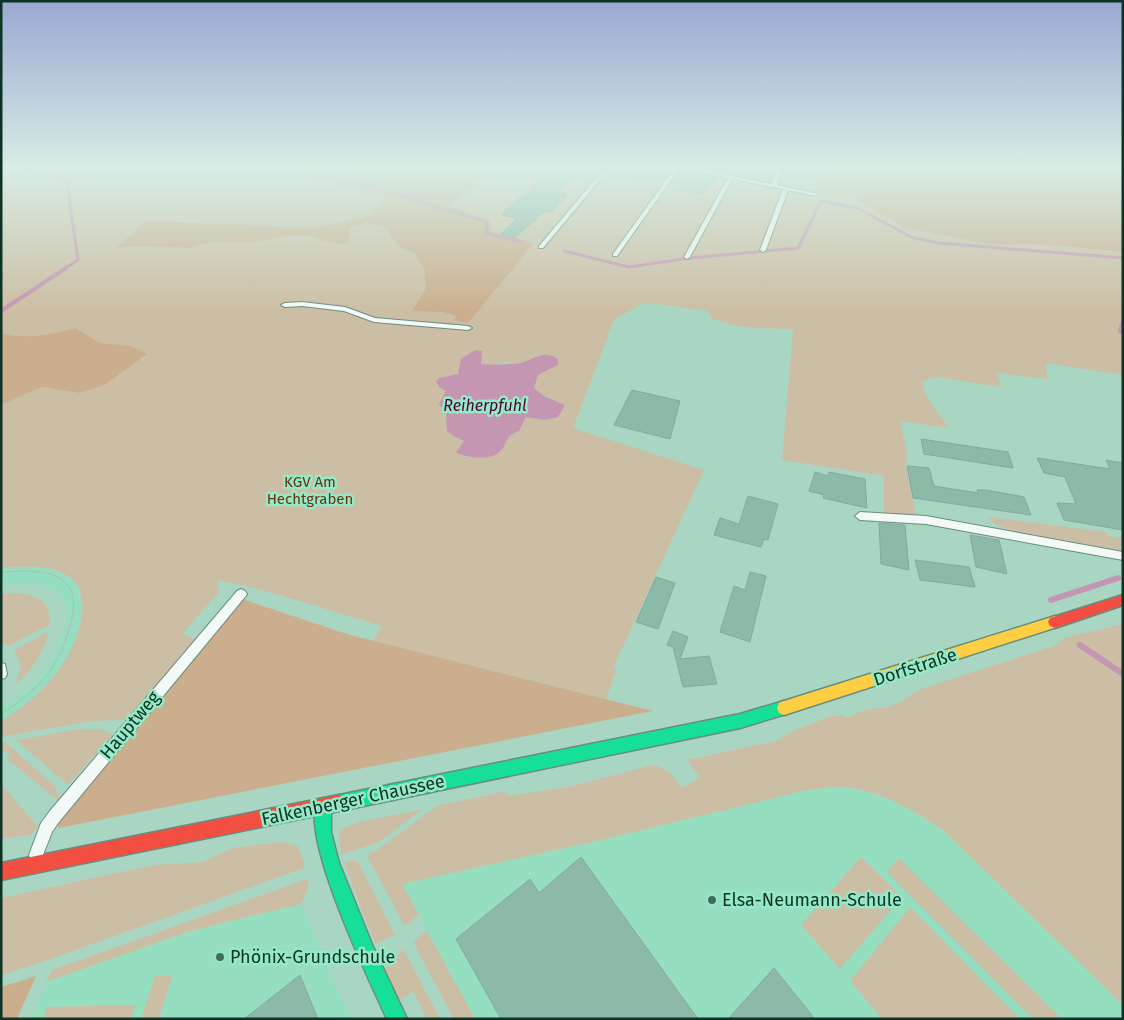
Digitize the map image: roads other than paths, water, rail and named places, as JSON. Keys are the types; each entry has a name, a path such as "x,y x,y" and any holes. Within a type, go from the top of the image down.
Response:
{"main road":[{"name":"Dorfstraße","path":"705,727 740,721 833,694 1123,600"},
{"name":"Falkenberger Chaussee","path":"1,872 705,727"},
{"path":"323,806 323,832 331,863 366,952 397,1019"}],"lane":[{"path":"541,247 567,217"},
{"path":"615,255 643,217"},
{"path":"687,257 710,217"},
{"path":"763,250 775,217"},
{"path":"285,305 302,304 345,309 374,320 468,328"},
{"path":"860,516 926,520 1123,556"},
{"name":"Hauptweg","path":"33,865 46,828 54,817 241,594"},
{"path":"1,668 1,674"}],"water":[{"name":"Reiherpfuhl","path":"475,350 482,351 481,364 520,363 543,355 553,356 558,359 558,365 538,375 534,388 544,396 565,405 558,417 545,420 526,417 519,431 508,438 504,447 498,453 483,458 456,453 464,441 447,431 446,413 439,404 446,391 439,387 436,381 439,378 458,374 461,359"}],"waterway":[{"path":"64,269 78,260 72,217"},
{"path":"469,217 487,222 486,233 521,242"},
{"path":"564,251 629,267 690,258 798,248 813,217"},
{"path":"873,217 913,238 939,243 1123,258"},
{"path":"1,311 66,268"},
{"path":"1123,321 1120,331 1123,334"},
{"path":"1051,600 1118,578"},
{"path":"1080,645 1123,674"}],"tram line":[{"path":"1,572 33,571 58,577 67,584 72,594 73,608 65,642 59,656 45,678 26,696 1,714"}],"place":[{"name":"Elsa-Neumann-Schule","path":"712,900"},
{"name":"Phönix-Grundschule","path":"220,957"}],"park label":[{"name":"KGV Am Hechtgraben","path":"310,490"}]}
